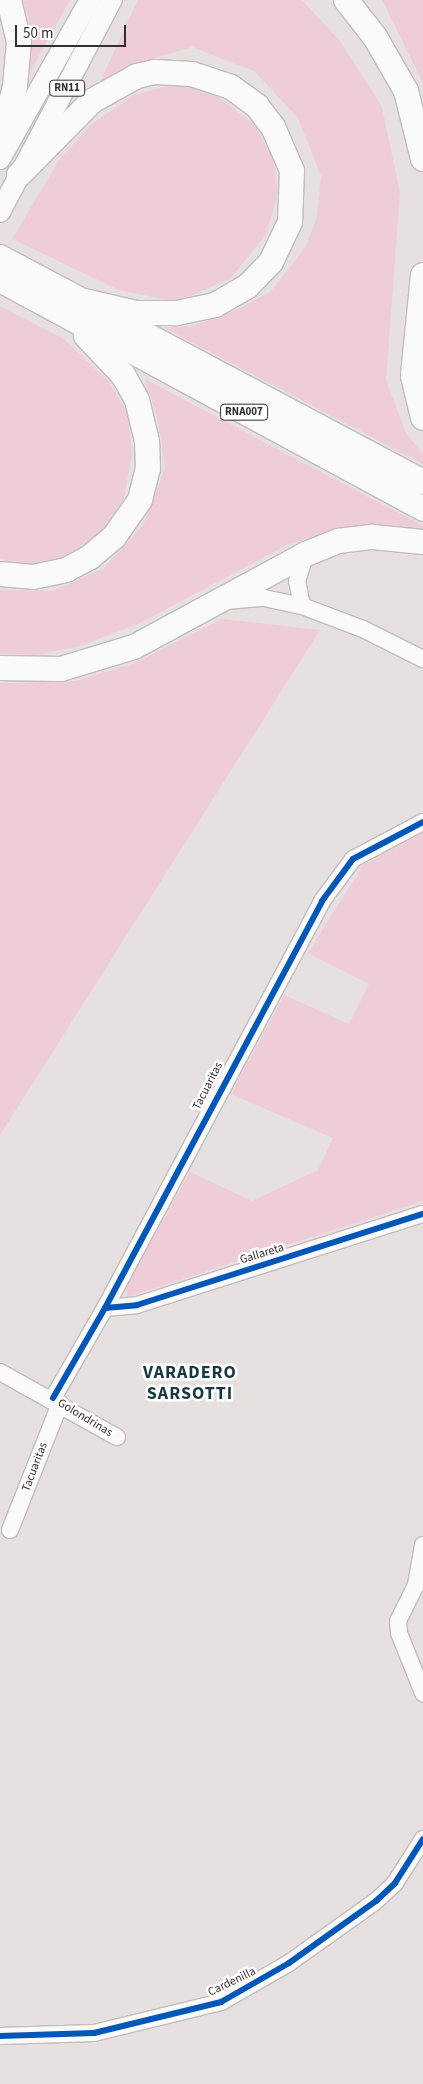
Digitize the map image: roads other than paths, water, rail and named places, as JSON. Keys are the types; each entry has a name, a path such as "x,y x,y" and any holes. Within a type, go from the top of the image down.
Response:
{"highway":[{"path":"0,147 15,86 19,42 9,0"},
{"path":"346,0 375,37 406,91 423,159"},
{"path":"20,175 92,101 137,76 155,72 192,74 232,87 257,106 277,134 292,171 290,222 271,262 248,286 215,305 176,314 136,313 85,301"},
{"name":"RNA007","path":"0,257 18,282 65,316 423,509"},
{"name":"RNA007","path":"18,282 85,301 423,482"},
{"path":"423,288 419,354 413,376 423,418"},
{"path":"0,574 33,577 66,570 90,558 129,518 140,500 148,469 143,419 130,386 99,347 65,316"},
{"path":"0,668 61,668 96,661 134,647 306,554 338,541 373,537 423,542"}],"main road":[{"name":"RN11","path":"0,158 90,0"},
{"name":"RN11","path":"0,212 112,0"}],"street":[{"path":"302,606 297,581 306,554"},
{"path":"217,602 264,598 302,606 364,629 423,659"},
{"name":"Tacuaritas","path":"10,1530 56,1401 322,901 353,860 423,822"},
{"name":"Gallareta","path":"105,1308 137,1305 423,1214"},
{"name":"Golondrinas","path":"0,1372 56,1401 118,1438"},
{"path":"423,1545 416,1585 398,1621 399,1633 423,1693"},
{"name":"Cardenilla","path":"0,2036 94,2033 221,2002 289,1963 376,1901 395,1883 423,1839"}],"district":[{"name":"VARADERO SARSOTTI","path":"190,1384"}]}
